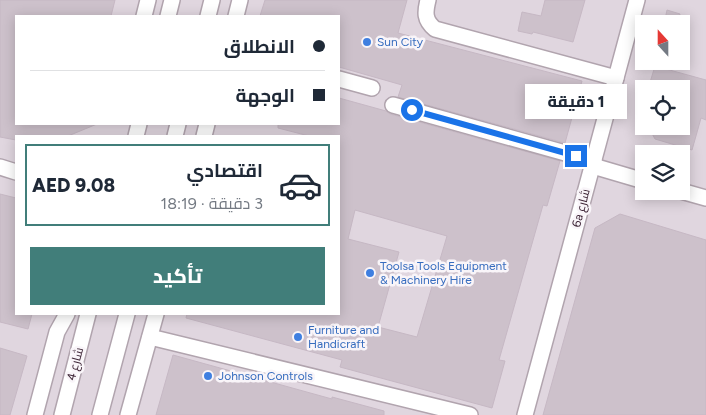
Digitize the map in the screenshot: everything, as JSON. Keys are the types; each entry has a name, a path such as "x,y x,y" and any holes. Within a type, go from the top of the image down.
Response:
{"street":[{"path":"144,15 148,0"},
{"path":"168,15 172,0"},
{"path":"208,15 212,0"},
{"path":"236,15 240,0"},
{"path":"428,0 425,16 435,29 616,78"},
{"name":"6a شارع","path":"525,415 637,0"},
{"path":"340,79 372,88"},
{"path":"393,105 594,164 635,178"},
{"path":"0,167 15,172"},
{"path":"690,194 706,198"},
{"path":"35,415 57,332 66,315"},
{"name":"شارع 4","path":"62,415 88,315"},
{"path":"100,415 127,315"},
{"path":"128,415 156,315"},
{"path":"150,336 470,415"}],"shaded area":[{"path":"0,0 706,0 706,415 0,415"}],"building":[{"path":"0,0 115,0 111,15 15,15 15,125 95,125 70,135 15,135 15,140 0,137"},
{"path":"265,0 407,0 398,33 582,81 565,143 398,97 402,85 340,67 340,15 260,15"},
{"path":"545,0 585,0 573,42 533,32 532,34 518,31 522,12 541,16"},
{"path":"667,10 680,14 680,15 666,15"},
{"path":"654,70 670,70 706,80 706,120 701,118 692,150 690,149 690,145 675,145 655,139 653,135 690,135 690,80 651,80"},
{"path":"340,98 560,161 547,206 543,205 499,360 505,361 492,408 340,367 342,360 186,318 187,315 340,315 340,135 305,135 278,128 278,125 340,125","holes":["355,210 447,236 417,337 378,327 399,252 348,239"]},
{"path":"0,194 15,198 15,315 32,315 28,329 0,322"},
{"path":"620,214 706,240 706,415 543,415 595,228"},
{"path":"0,348 27,356 10,415 0,415"},
{"name":"Johnson Controls","path":"173,355 332,399 332,397 384,411 384,415 156,415"}],"place":[{"name":"Sun City","path":"367,42"},
{"name":"Toolsa Tools Equipment & Machinery Hire","path":"370,273"},
{"name":"Furniture and Handicraft","path":"298,337"},
{"name":"Johnson Controls","path":"208,376"}],"route":[{"path":"412,110 576,156"}]}
